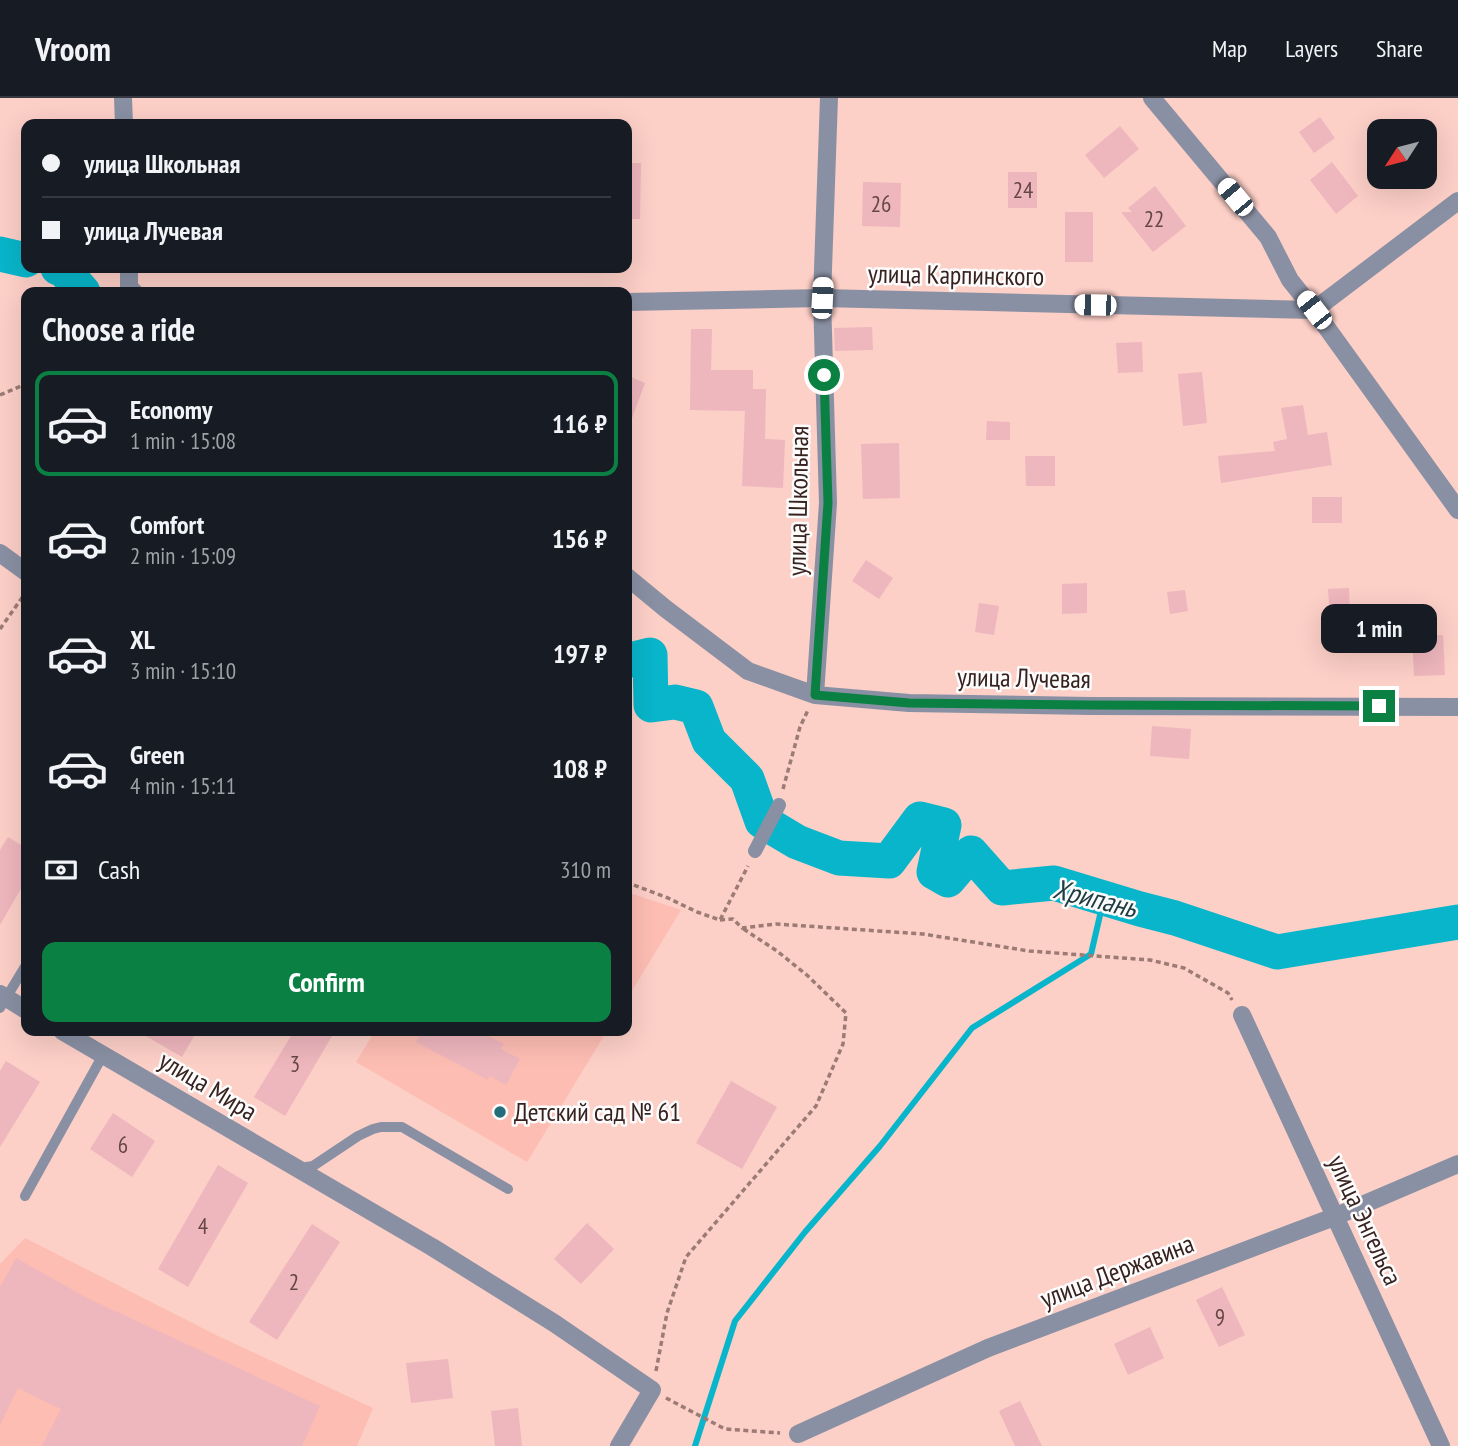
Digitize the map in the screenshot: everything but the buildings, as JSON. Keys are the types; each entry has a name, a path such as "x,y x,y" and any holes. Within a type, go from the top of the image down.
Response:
{"street":[{"path":"123,98 124,119"},
{"name":"улица Школьная","path":"815,695 828,503 822,298 830,98"},
{"path":"1152,98 1268,237 1290,280 1458,509"},
{"path":"1314,310 1458,201"},
{"name":"улица Карпинского","path":"632,302 822,298 1314,310"},
{"path":"0,553 21,568"},
{"name":"улица Лучевая","path":"632,581 748,671 815,695 909,703 1458,707"},
{"path":"755,851 779,805"},
{"path":"2,1000 21,1008"},
{"name":"улица Энгельса","path":"1242,1016 1440,1446"},
{"name":"улица Мира","path":"71,1036 432,1247 554,1323 652,1390"},
{"name":"улица Державина","path":"798,1434 988,1348 1334,1217 1458,1164"},
{"path":"618,1446 652,1390"}],"lane":[{"path":"2,1000 21,972"},
{"path":"25,1196 103,1055"},
{"path":"293,1167 313,1166 373,1129 402,1127 509,1189"}],"path":[{"path":"0,395 21,386"},
{"path":"0,629 21,599"},
{"path":"779,805 800,727 815,695"},
{"path":"720,920 755,851"},
{"path":"632,884 720,920 733,919 788,959 846,1013 843,1044 816,1106 686,1257 667,1313 652,1390 725,1429 798,1434"},
{"path":"742,928 776,924 923,934 1029,951 1150,960 1184,968 1228,993 1242,1016"}],"shaded area":[{"path":"632,894 681,910 632,991"},
{"name":"Детский сад № 61","path":"372,1036 604,1036 527,1162 356,1062"},
{"path":"25,1238 218,1336 373,1408 357,1446 0,1446 0,1264"}],"waterway":[{"name":"Хрипань","path":"0,254 21,259"},
{"name":"Хрипань","path":"66,273 79,287"},
{"name":"Хрипань","path":"632,660 650,655 651,705 675,702 696,707 709,741 747,779 762,821 797,842 839,858 889,861 920,819 944,825 934,872 948,880 971,853 1002,888 1054,883 1175,918 1277,952 1458,922"},
{"path":"695,1446 735,1321 805,1232 880,1146 972,1028 1091,954 1104,898"}],"place":[{"name":"Детский сад № 61","path":"500,1112"}],"route":[{"path":"824,375 828,503 815,695 909,703 1379,706"}]}
